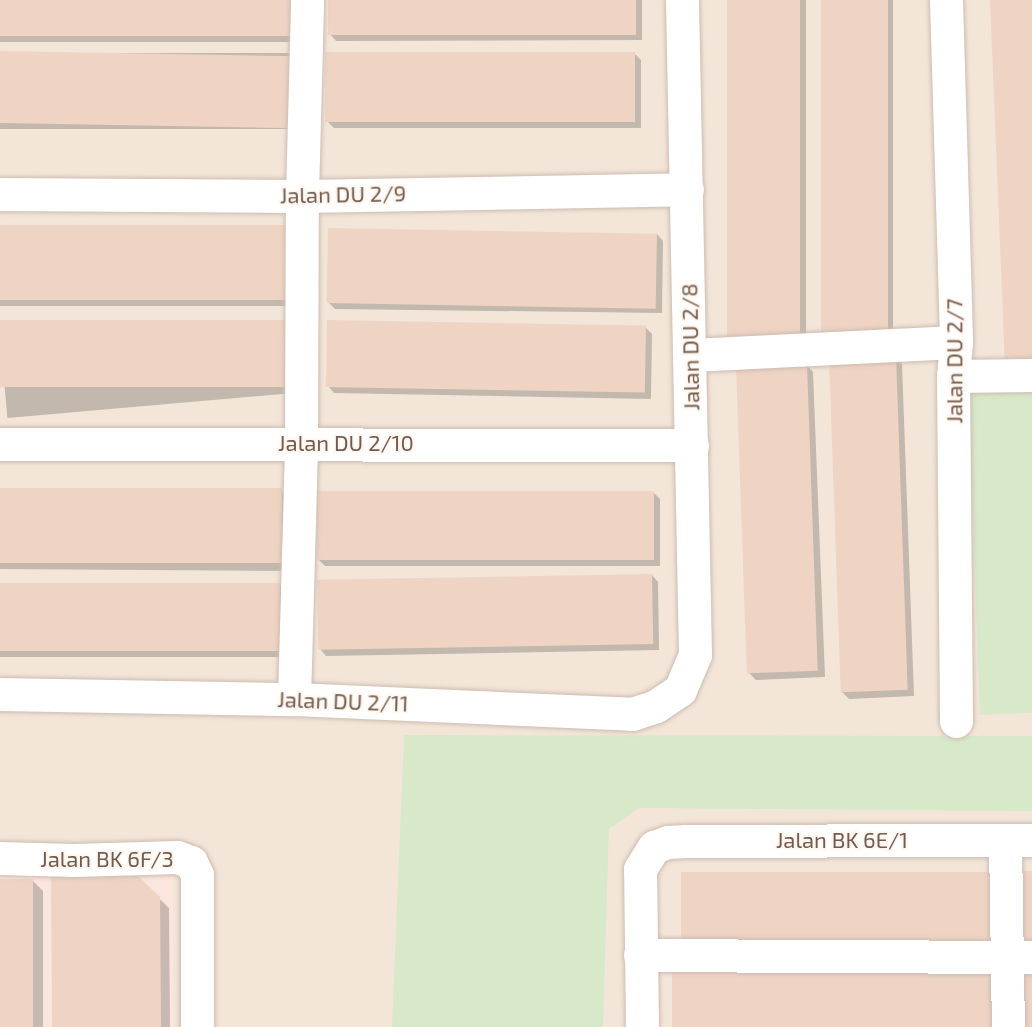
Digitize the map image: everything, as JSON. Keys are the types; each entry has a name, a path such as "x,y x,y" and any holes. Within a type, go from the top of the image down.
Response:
{"street":[{"path":"294,699 301,443 302,195 307,0"},
{"name":"Jalan DU 2/8","path":"680,690 695,655 691,355 682,0"},
{"name":"Jalan DU 2/7","path":"946,0 956,342 953,376 956,721"},
{"name":"Jalan DU 2/9","path":"0,194 302,195 687,189"},
{"path":"691,355 956,342"},
{"path":"953,376 1032,375"},
{"name":"Jalan DU 2/10","path":"0,444 692,445"},
{"name":"Jalan DU 2/11","path":"0,694 294,699 632,714 656,706 680,690"},
{"path":"1008,1027 1019,957 1018,840"},
{"name":"Jalan BK 6E/1","path":"640,955 640,869 654,847 668,842 1018,840"},
{"name":"Jalan BK 6F/3","path":"0,858 177,857 191,862 197,875 197,1027"},
{"path":"642,1027 640,955 1019,957"}],"shaded area":[{"path":"0,0 1032,0 1032,1027 0,1027"},
{"path":"0,865 173,865 173,1027 0,1027"}],"green space":[{"path":"1032,387 1032,713 980,715 968,389"},
{"path":"404,735 1032,736 1032,811 639,808 609,829 603,1027 392,1027"}],"building":[{"path":"0,0 296,0 296,36 0,36"},
{"path":"328,0 636,0 636,35 328,35"},
{"path":"727,0 800,0 800,343 727,343"},
{"path":"821,0 888,0 888,339 821,339"},
{"path":"990,0 1032,0 1032,367 1005,368"},
{"path":"0,51 296,56 295,128 0,123"},
{"path":"325,52 635,52 635,122 325,122"},
{"path":"0,225 289,225 289,300 0,300"},
{"path":"328,228 657,234 656,309 327,303"},
{"path":"0,320 290,320 290,387 0,387"},
{"path":"327,320 646,326 645,393 326,387"},
{"path":"896,356 908,690 841,692 829,358"},
{"path":"807,364 818,671 747,673 736,366"},
{"path":"0,488 282,488 282,563 0,563"},
{"path":"317,491 654,491 654,560 317,560"},
{"path":"652,574 653,644 318,650 317,580"},
{"path":"0,583 280,583 280,651 0,651"},
{"path":"1019,871 1032,871 1032,952 1019,952"},
{"path":"681,872 992,872 992,949 681,949"},
{"path":"51,876 138,876 160,897 161,1027 52,1027"},
{"path":"0,879 33,879 33,1027 0,1027"},
{"path":"1018,968 1032,968 1032,1027 1018,1027"},
{"path":"672,969 994,969 994,1027 672,1027"}]}
